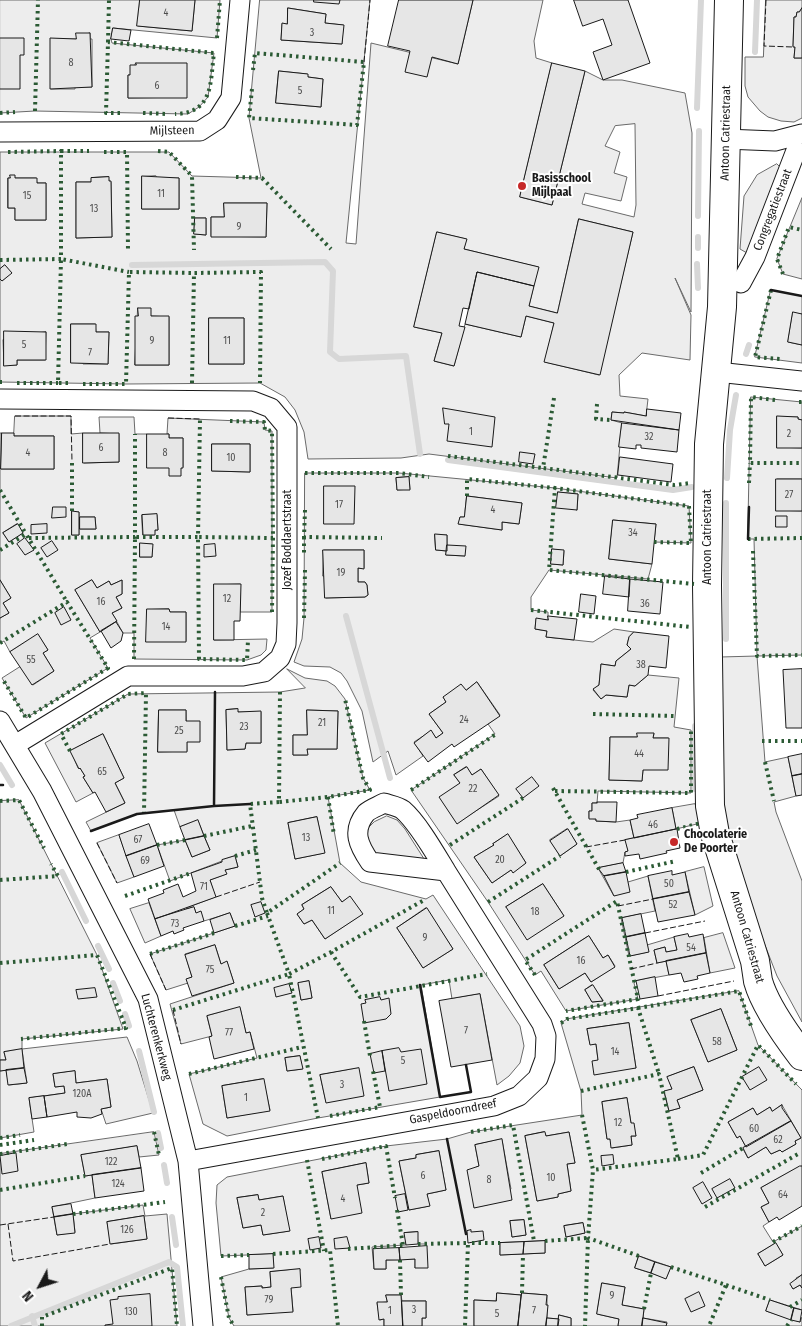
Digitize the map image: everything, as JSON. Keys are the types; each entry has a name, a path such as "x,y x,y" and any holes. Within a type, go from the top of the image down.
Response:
{"main road":[{"name":"Antoon Catriestraat","path":"729,0 722,306 708,454 707,584 710,806 716,834 755,961 758,982 786,1035 802,1056"}],"street":[{"name":"Mijlsteen","path":"0,132 200,131 217,120 230,98 240,0"},
{"name":"Congregatiestraat","path":"725,139 775,141 802,135"},
{"name":"Congregatiestraat","path":"741,283 755,257 802,135"},
{"path":"717,372 802,381"},
{"name":"Jozef Boddaertstraat","path":"0,399 253,401 271,408 287,427 287,623 286,644 280,658 264,672 243,676 128,676 15,745"},
{"name":"Luchterenkerkweg","path":"0,721 42,791 148,999 188,1161 204,1326"},
{"name":"Gaspeldoorndreef","path":"188,1161 494,1106 519,1096 538,1078 545,1059 546,1036 542,1024 446,871 413,821 402,808 384,803 367,813 358,829 359,846 370,862 446,871"}],"shaded area":[{"path":"0,0 140,0 138,26 192,31 195,0 220,0 217,38 113,28 112,43 214,53 208,97 199,107 188,114 35,111 0,113","holes":["90,33 90,39 92,39 92,87 51,89 51,39 76,39","136,63 187,97 128,98 128,75 130,75"]},
{"path":"260,0 370,0 346,243 356,244 371,43 458,64 473,0 543,0 534,41 536,58 552,63 520,197 552,205 585,71 603,80 622,80 685,93 692,133 691,312 675,278 691,315 690,360 642,353 619,375 620,396 648,399 646,416 612,412 611,420 622,423 617,478 429,454 401,458 308,459 304,432 295,410 285,397 260,383 126,384 0,382 0,279 2,281 11,273 5,265 0,269 0,152 169,152 192,176 261,178 249,118","holes":["288,8 326,14 325,23 343,25 342,44 281,40 282,24 287,24","279,71 307,74 308,77 323,79 321,107 276,103","635,124 636,205 634,217 582,204 585,193 621,201 627,177 614,173 620,152 605,146 615,126","108,177 111,182 112,237 76,238 76,182 91,182 92,178","142,177 179,178 179,209 142,209","8,178 36,178 37,183 46,183 46,220 15,220 15,208 8,208","224,203 267,203 266,237 211,236 211,217 224,217","195,218 206,218 206,235 195,234","579,219 633,232 599,375 545,362 554,323 526,316 521,337 465,324 454,366 434,361 442,333 414,327 437,232 466,239 464,249 538,267 529,306 557,313","138,308 151,316 169,317 169,365 135,365","209,318 244,318 244,364 209,364","71,324 95,324 96,332 109,332 108,364 71,362","46,332 45,360 17,360 17,365 4,365 3,340"]},
{"path":"766,0 802,0 802,8 794,17 793,46 795,47 794,58 802,58 802,118 794,122 768,117 748,97 745,86 745,57 763,57"},
{"path":"777,164 780,167 747,253 740,249 744,196 757,175"},
{"path":"802,198 802,279 783,274 777,259"},
{"path":"771,290 802,296 802,314 793,313 788,342 802,345 802,363 755,357"},
{"path":"751,397 802,402 802,420 798,419 798,417 777,417 777,447 802,448 802,479 777,479 776,510 802,511 802,655 757,656 754,539 748,539"},
{"path":"15,416 71,416 71,434 83,433 84,463 119,462 119,434 100,433 99,417 134,417 135,434 147,434 181,468 183,467 183,438 169,438 169,434 167,434 168,418 264,422 265,430 272,431 272,612 240,612 240,584 214,585 214,640 267,639 266,650 261,655 247,660 134,659 134,633 123,633 112,613 122,608 116,597 122,594 122,580 111,585 109,581 97,588 92,580 75,590 100,632 90,638 108,668 26,718 2,678 21,666 33,685 54,671 43,653 48,650 38,635 10,652 4,641 0,643 0,618 9,613 3,603 11,598 0,580 0,433 2,433 1,469 54,469 54,436 14,436","holes":["212,444 250,444 250,472 212,471","72,512 79,512 79,535 72,535","142,515 157,515 158,530 155,530 154,535 143,535","80,517 95,517 96,529 80,529","17,524 23,533 9,542 3,533","140,544 152,544 152,557 140,557","169,609 170,612 186,612 186,641 147,610"]},
{"path":"305,473 399,473 555,488 689,506 691,543 654,542 656,524 613,520 609,559 652,564 648,579 549,570 531,597 531,610 548,612 548,620 536,619 535,629 547,631 546,637 593,642 614,629 634,632 629,637 627,645 631,649 616,661 615,666 601,664 599,685 593,690 601,699 606,695 627,697 629,685 635,686 648,675 679,678 674,727 691,730 691,793 598,791 597,803 592,803 592,811 589,811 589,818 596,819 596,821 616,822 630,820 634,838 626,840 628,851 625,852 623,863 598,868 614,896 628,882 648,876 655,911 621,918 629,956 648,952 647,945 674,937 677,950 666,952 665,947 654,950 657,963 666,961 669,975 636,981 634,983 638,999 566,1011 541,971 535,975 488,902 411,790 495,734 488,724 500,715 477,682 466,690 443,697 446,702 429,714 443,733 436,738 431,731 414,742 423,756 396,775 388,751 373,762 362,711 341,673 330,667 304,666 294,662 302,639 304,618","holes":["409,477 410,489 397,490 396,478","558,492 578,494 577,510","467,496 522,503 519,524 502,522 502,530 459,524 460,517 464,517","435,535 447,535 447,545 465,556 446,555 447,551 436,550","552,549 564,551 563,565 551,564","324,550 364,550 364,568 358,568 358,582 365,582 368,595 365,597 326,598 325,576 323,576","654,734 653,738 668,738 643,770 642,781 609,780 610,737 637,737","466,767 472,775 481,769 499,796 457,823 460,783 454,775","567,829 577,844 560,856 550,840","508,835 526,863 513,872 511,870 492,883 474,857","543,884 564,916 506,907","589,936 603,958 608,955 615,966 591,982 585,973 559,989 544,965","592,985 603,1001 592,1002 585,990"]},
{"path":"757,656 765,762 788,757 796,796 774,802 802,881 802,1022 777,976 734,866 721,801 720,657"},
{"path":"287,669 305,678 327,681 335,686 345,699 363,778 370,790 328,797 340,863 361,882 426,899 433,895 520,1026 524,1046 520,1063 509,1076 497,1085 480,994 452,999 449,980 421,985 440,1097 227,1136 203,1124 189,1074 257,1058 250,1032 246,1033 240,1008 207,1016 212,1036 181,1044 170,1004 234,983 227,962 221,964 215,945 185,954 192,977 187,979 188,983 166,990 150,954 235,926 230,913 204,921 196,913 194,907 186,908 215,897 210,880 226,874 225,870 238,867 235,856 170,881 157,845 185,840 192,857 210,850 198,821 180,827 174,810 137,814 91,831 86,822 125,803 115,783 124,778 103,734 71,751 78,768 80,768 85,776 83,777 93,793 76,802 45,743 128,694 280,692 305,688","holes":["237,709 238,712 261,712 261,743 246,743 245,749 227,750 226,710","159,710 186,710 187,751 158,752","307,710 338,711 337,749 307,749 307,755 293,755 293,735 307,735","317,817 324,853 295,859 288,823","331,887 342,902 350,897 362,914 325,939 312,920 304,924 297,914 304,909 302,905","426,908 453,949 423,968 397,928","309,981 312,998 301,1000 298,984","300,1056 302,1069 287,1071 285,1058","358,1069 326,1102 320,1075","263,1079 270,1110 227,1118 222,1086"]},
{"path":"19,800 97,955 123,1029 22,1039 22,1049 127,1037 137,1061 153,1113 106,1124 101,1109 111,1107 107,1079 76,1083 75,1071 53,1074 55,1087 64,1086 65,1093 29,1098 34,1132 0,1138 0,1071 6,1070 9,1085 27,1083 22,1050 4,1052 6,1060 0,1060 0,801"},
{"path":"695,804 701,823 676,829 672,808"},
{"path":"387,816 397,820 405,829 426,862 372,854 365,836 369,827 374,822"},
{"path":"119,835 134,877 117,883 97,843"},
{"path":"704,867 713,906 695,915 685,872"},
{"path":"149,903 161,936 145,943 130,909"},
{"path":"723,933 735,968 710,973 704,938"},
{"path":"739,991 758,1045 802,1090 802,1166 761,1188 769,1203 761,1207 769,1222 763,1226 773,1242 802,1226 802,1275 796,1278 797,1280 791,1285 793,1289 800,1285 802,1288 802,1310 770,1300 766,1311 800,1322 802,1317 802,1326 666,1326 667,1322 643,1318 644,1309 622,1305 625,1287 602,1283 597,1314 619,1319 618,1326 571,1326 571,1318 559,1315 559,1319 547,1318 547,1295 497,1293 496,1301 474,1300 474,1326 422,1326 422,1318 426,1318 426,1301 402,1301 401,1295 386,1295 387,1302 377,1303 380,1320 384,1319 384,1326 234,1326 229,1318 221,1277 249,1269 273,1268 273,1254 221,1256 216,1203 217,1185 227,1177 386,1146 447,1139 471,1132 582,1115 581,1091 561,1023 567,1019","holes":["721,1009 737,1050 708,1062 691,1020","629,1023 636,1068 598,1060 596,1044 590,1044 587,1029","694,1067 703,1090 677,1100 680,1108 669,1111 664,1092 672,1089 668,1077","627,1098 631,1123 636,1136 631,1136 632,1145 612,1148 610,1139 607,1139 602,1102","782,1105 801,1138 795,1141 796,1144 782,1152 780,1150 771,1154 766,1147 748,1158 743,1149 746,1147 740,1136 737,1138 728,1122 753,1108 757,1115 770,1107 772,1111","544,1132 546,1136 569,1132 575,1163 567,1164 571,1191 558,1194 558,1197 537,1201 525,1136","502,1140 511,1189 487,1205 474,1207 476,1167 479,1166 475,1145","439,1151 446,1190 427,1194 429,1206 409,1210 399,1161 416,1158 416,1155","366,1163 369,1183 357,1185 331,1219 322,1172","258,1195 259,1200 283,1196 289,1231 263,1235 261,1225 243,1228 237,1198","524,1220 526,1235 512,1237 510,1221","583,1223 585,1233 566,1237 564,1226","417,1232 418,1244 426,1244 427,1246 415,1268 415,1259 386,1260 386,1269 374,1269 372,1247 406,1245 405,1233","545,1241 545,1253 500,1255 500,1243","776,1244 783,1255 765,1266 758,1254","639,1256 671,1267 666,1278 635,1268","300,1270 291,1288 293,1311 247,1315 245,1287 262,1286 262,1288 271,1287 270,1272"]},
{"path":"154,1132 159,1155 139,1157 137,1146 81,1155 85,1176 92,1175 95,1198 52,1207 57,1235 75,1232 73,1214 143,1205 145,1216 167,1214 177,1326 0,1326 0,1154","holes":["144,1216 147,1239 111,1244 107,1222"]}],"building":[{"path":"140,0 195,0 192,31 137,26"},
{"path":"314,0 340,0 339,4 314,2"},
{"path":"399,0 473,0 458,64 432,57 427,77 405,72 410,51 388,46"},
{"path":"574,0 628,0 650,63 603,80 593,52 612,45 603,19 583,26"},
{"path":"288,8 326,14 325,23 344,25 342,44 281,40 282,23 287,24"},
{"path":"802,8 802,58 794,58 794,17"},
{"path":"113,28 131,30 129,41 111,39"},
{"path":"76,33 90,33 92,87 50,89 50,38 76,39"},
{"path":"0,38 24,38 24,55 20,55 20,89 0,89"},
{"path":"136,63 187,63 187,98 128,98 130,65 136,65"},
{"path":"552,63 585,71 552,205 520,197"},
{"path":"279,71 308,74 308,77 323,79 321,107 276,103"},
{"path":"10,175 15,175 15,178 37,178 37,183 46,183 46,220 15,220 15,208 8,208 8,178 10,178"},
{"path":"142,176 179,178 179,209 142,209"},
{"path":"109,177 109,181 111,181 112,237 76,238 76,182 91,182 91,178"},
{"path":"224,203 267,203 266,237 211,237 211,217 224,217"},
{"path":"195,218 206,218 206,235 194,234"},
{"path":"579,219 633,232 600,375 544,362 554,323 526,316 521,337 465,324 477,272 534,286 529,306 557,313"},
{"path":"437,232 467,239 464,249 539,267 534,286 477,272 469,309 463,308 459,326 465,327 454,366 434,361 442,333 414,327"},
{"path":"5,265 12,273 2,281 0,279 0,269"},
{"path":"138,308 151,308 151,316 169,316 169,365 135,365 135,316 138,316"},
{"path":"793,312 802,314 802,345 788,342"},
{"path":"209,318 244,318 244,364 209,364"},
{"path":"71,324 96,324 96,332 109,332 108,364 71,363"},
{"path":"4,331 46,332 46,360 17,360 17,365 4,366"},
{"path":"443,408 495,417 492,447 447,441 449,424 445,424"},
{"path":"647,409 681,413 679,430 611,420 612,412 646,416"},
{"path":"777,416 798,417 798,419 802,420 802,448 777,448"},
{"path":"622,423 679,430 677,452 641,448 641,445 636,445 636,449 619,447"},
{"path":"2,433 14,433 14,436 54,436 54,469 1,469"},
{"path":"83,433 119,433 119,462 83,463"},
{"path":"147,434 169,434 169,438 183,438 183,468 181,468 181,476 169,476 169,468 147,468"},
{"path":"212,444 250,444 250,472 212,471"},
{"path":"520,452 535,454 533,464 519,462"},
{"path":"620,457 673,464 671,482 618,475"},
{"path":"409,477 410,490 397,490 396,478"},
{"path":"776,479 802,479 802,511 776,511"},
{"path":"324,486 355,486 354,524 324,524"},
{"path":"558,492 578,494 577,510 556,508"},
{"path":"467,496 522,503 519,524 502,522 502,530 458,524 460,517 464,517"},
{"path":"53,507 66,507 66,517 52,518"},
{"path":"72,511 79,512 79,535 72,535"},
{"path":"157,514 158,530 155,530 155,535 143,535 142,515"},
{"path":"776,516 787,516 787,527 776,527"},
{"path":"80,517 95,517 96,529 80,529"},
{"path":"613,520 656,524 652,564 609,559"},
{"path":"18,524 23,533 9,542 3,533"},
{"path":"47,524 47,533 31,534 31,525"},
{"path":"435,534 447,535 447,551 436,550"},
{"path":"25,538 34,550 25,555 17,544"},
{"path":"52,541 58,550 47,557 41,548"},
{"path":"140,543 153,544 152,557 140,557"},
{"path":"215,544 216,556 204,557 204,545"},
{"path":"447,545 466,546 465,556 446,555"},
{"path":"552,549 564,550 563,565 551,564"},
{"path":"323,550 364,550 364,569 358,568 358,582 365,582 368,595 365,597 325,598"},
{"path":"605,576 630,579 629,597 603,594"},
{"path":"630,579 663,582 660,614 628,611"},
{"path":"0,580 11,598 3,603 9,613 0,618"},
{"path":"92,580 97,588 109,581 111,585 122,580 122,594 116,597 122,608 112,613 117,621 100,632 75,590"},
{"path":"214,584 241,584 240,621 234,621 234,640 214,640"},
{"path":"581,594 596,596 594,614 579,612"},
{"path":"64,607 71,620 61,625 55,613"},
{"path":"147,609 169,609 170,612 186,612 186,642 146,642"},
{"path":"548,616 577,619 574,640 546,637 547,631 535,629 536,618 548,620"},
{"path":"116,622 123,633 121,641 111,648 101,631"},
{"path":"634,632 669,636 666,668 649,666 648,675 635,686 629,685 627,697 606,695 601,699 593,689 599,685 601,664 615,666 616,661 631,649 627,645 629,637"},
{"path":"38,634 48,650 43,653 54,671 32,685 10,652"},
{"path":"802,669 802,728 786,728 783,670"},
{"path":"477,682 500,716 454,747 452,744 428,762 414,743 431,730 436,738 443,733 429,714 446,702 443,697 461,684 466,690"},
{"path":"238,709 238,712 261,711 261,743 246,743 245,749 227,750 226,710"},
{"path":"159,710 186,710 186,721 200,721 200,742 187,742 187,752 158,752"},
{"path":"307,710 338,711 337,749 307,749 308,755 293,755 293,735 307,735"},
{"path":"637,733 654,733 653,738 669,738 668,770 643,770 642,781 609,780 610,737 637,737"},
{"path":"103,734 124,778 115,783 125,803 106,812 95,792 93,793 83,777 85,776 79,769 70,751"},
{"path":"802,754 802,774 792,776 788,757"},
{"path":"467,767 472,775 481,769 499,795 457,824 439,797 460,783 454,775"},
{"path":"802,774 802,795 796,796 792,776"},
{"path":"532,777 539,786 523,798 516,789"},
{"path":"617,802 616,822 589,819 592,803"},
{"path":"672,808 676,829 634,838 630,820 638,818 637,815"},
{"path":"317,817 325,853 295,859 288,823"},
{"path":"198,820 204,836 185,840 180,827"},
{"path":"149,824 157,845 126,856 119,835"},
{"path":"568,829 577,844 560,856 550,841"},
{"path":"677,829 680,848 640,859 639,854 625,856 625,852 628,851 625,840"},
{"path":"508,834 526,863 513,873 511,870 492,883 474,857"},
{"path":"204,836 210,850 192,857 185,840"},
{"path":"157,845 164,866 134,877 126,856"},
{"path":"235,856 238,867 225,870 227,874 210,880 216,897 155,919 148,899 164,893 163,890 178,884 183,897 196,891 191,873"},
{"path":"623,863 626,872 604,876 598,868"},
{"path":"672,871 672,875 685,872 689,892 653,899 648,876"},
{"path":"626,872 630,892 614,896 604,876"},
{"path":"543,884 564,916 527,940 506,907"},
{"path":"331,887 342,902 350,896 363,914 325,939 312,920 304,924 297,914 304,909 302,905"},
{"path":"689,892 695,915 658,922 653,899"},
{"path":"261,902 265,913 255,917 251,905"},
{"path":"194,907 196,913 201,911 204,921 183,928 184,930 174,934 173,931 161,936 155,919"},
{"path":"427,908 453,949 423,968 397,928"},
{"path":"230,913 235,926 214,933 210,920"},
{"path":"641,914 645,933 626,937 622,918"},
{"path":"645,933 649,952 630,956 626,937"},
{"path":"688,934 689,937 703,934 706,953 657,963 654,950 665,947 666,952 677,950 674,937"},
{"path":"589,936 603,958 608,955 615,967 591,982 585,973 559,989 544,965"},
{"path":"215,945 221,964 227,961 234,983 192,996 186,979 192,977 185,955"},
{"path":"706,953 710,973 697,976 698,979 684,982 681,973 669,975 666,961"},
{"path":"655,977 658,996 640,999 636,981"},
{"path":"309,981 312,998 301,1000 298,983"},
{"path":"289,984 292,993 276,997 274,988"},
{"path":"593,985 603,1001 592,1002 585,990"},
{"path":"95,988 97,997 78,999 76,990"},
{"path":"480,994 492,1060 451,1067 439,1001"},
{"path":"380,997 381,1000 389,998 391,1014 386,1019 364,1023 361,1004 366,1003 365,1000"},
{"path":"240,1007 246,1033 250,1032 254,1049 214,1059 209,1037 212,1036 207,1016"},
{"path":"721,1009 737,1050 708,1062 691,1020"},
{"path":"629,1023 636,1068 594,1075 592,1061 598,1060 596,1044 590,1045 587,1029"},
{"path":"399,1048 401,1052 421,1049 427,1084 389,1091 382,1051"},
{"path":"22,1049 24,1068 0,1071 0,1060 6,1060 4,1052"},
{"path":"382,1051 385,1071 374,1073 370,1054"},
{"path":"300,1056 303,1069 287,1071 285,1058"},
{"path":"694,1067 703,1090 677,1100 680,1108 669,1111 664,1091 672,1089 667,1077"},
{"path":"759,1067 767,1080 750,1090 742,1077"},
{"path":"24,1068 27,1083 8,1085 6,1070"},
{"path":"359,1068 364,1096 326,1103 320,1075"},
{"path":"75,1071 76,1083 107,1079 111,1107 101,1109 102,1114 91,1118 77,1117 77,1112 47,1117 44,1096 65,1093 64,1086 55,1087 53,1074"},
{"path":"264,1079 270,1111 227,1118 222,1086"},
{"path":"44,1096 47,1117 32,1119 29,1098"},
{"path":"627,1098 631,1123 634,1123 636,1136 631,1136 632,1145 611,1148 610,1139 607,1139 602,1102"},
{"path":"782,1105 791,1121 746,1147 740,1136 737,1138 728,1122 753,1108 757,1115 770,1107 772,1111"},
{"path":"791,1121 801,1138 795,1141 796,1144 782,1152 780,1150 771,1154 766,1147 748,1158 743,1148"},
{"path":"545,1132 546,1136 569,1132 575,1163 567,1164 571,1191 558,1194 558,1197 537,1201 525,1136"},
{"path":"502,1139 512,1200 474,1208 467,1170 479,1166 475,1145"},
{"path":"137,1146 141,1168 85,1176 81,1155"},
{"path":"439,1151 446,1190 427,1194 430,1206 409,1210 399,1161 416,1158 416,1155"},
{"path":"16,1153 18,1171 2,1174 0,1156"},
{"path":"613,1155 614,1164 602,1166 601,1156"},
{"path":"366,1163 369,1183 357,1185 362,1213 331,1219 322,1172"},
{"path":"802,1166 802,1206 779,1220 777,1217 769,1222 761,1207 769,1203 761,1188"},
{"path":"141,1168 144,1191 95,1198 92,1175"},
{"path":"730,1179 735,1188 717,1198 712,1189"},
{"path":"703,1182 712,1198 702,1204 693,1188"},
{"path":"405,1194 408,1210 398,1212 395,1196"},
{"path":"258,1195 259,1200 283,1196 290,1231 263,1235 261,1225 243,1228 237,1198"},
{"path":"71,1204 73,1214 54,1217 52,1207"},
{"path":"73,1214 75,1233 57,1235 54,1217"},
{"path":"144,1216 147,1239 110,1244 107,1222"},
{"path":"524,1220 526,1235 512,1237 510,1221"},
{"path":"583,1223 585,1233 566,1237 564,1226"},
{"path":"471,1230 471,1232 483,1231 484,1240 468,1243 467,1231"},
{"path":"418,1232 418,1244 406,1245 404,1233"},
{"path":"319,1237 321,1248 310,1250 308,1239"},
{"path":"347,1237 350,1248 335,1249 334,1239"},
{"path":"545,1241 545,1253 523,1254 524,1242"},
{"path":"524,1242 523,1254 500,1255 500,1243"},
{"path":"776,1243 783,1255 765,1266 758,1254"},
{"path":"427,1246 428,1268 415,1268 415,1259 400,1260 399,1248"},
{"path":"399,1248 400,1260 386,1260 386,1269 374,1269 373,1249"},
{"path":"273,1254 274,1268 249,1269 249,1255"},
{"path":"639,1256 655,1262 651,1273 635,1268"},
{"path":"655,1262 671,1267 666,1279 651,1273"},
{"path":"300,1269 301,1287 291,1288 293,1312 247,1315 245,1287 271,1287 270,1272"},
{"path":"802,1275 802,1288 800,1285 793,1289 790,1284"},
{"path":"602,1283 625,1287 622,1305 644,1309 642,1326 618,1326 619,1319 597,1314"},
{"path":"699,1292 705,1306 691,1312 685,1299"},
{"path":"497,1293 521,1295 518,1326 474,1326 474,1300 496,1301"},
{"path":"522,1293 547,1295 546,1326 518,1326"},
{"path":"150,1294 152,1326 105,1326 113,1324 110,1300 118,1299 118,1297"},
{"path":"386,1295 401,1295 403,1326 384,1326 384,1319 379,1320 377,1302 387,1302"},
{"path":"770,1300 794,1308 791,1320 766,1311"},
{"path":"402,1301 426,1301 426,1318 422,1318 422,1326 403,1326"},
{"path":"794,1308 802,1310 800,1322 791,1320"},
{"path":"559,1315 571,1318 571,1326 558,1326"},
{"path":"547,1318 559,1319 558,1326 546,1326"},
{"path":"643,1318 667,1323 666,1326 642,1326"}],"waterway":[{"path":"697,108 701,0"},
{"path":"755,52 757,0"},
{"path":"698,216 699,131"},
{"path":"698,237 698,248"},
{"path":"132,265 325,262 333,271 330,352 339,359 406,356 420,454"},
{"path":"697,264 698,288"},
{"path":"746,354 749,345"},
{"path":"727,478 730,430 736,395"},
{"path":"448,460 673,490 692,487"},
{"path":"726,503 726,639"},
{"path":"346,616 390,778"},
{"path":"695,726 695,789"},
{"path":"0,765 12,785"},
{"path":"62,872 86,921"},
{"path":"98,946 109,969"},
{"path":"113,983 120,1001"},
{"path":"125,1014 129,1026"},
{"path":"139,1051 154,1112"},
{"path":"158,1133 161,1148"},
{"path":"164,1165 167,1183"},
{"path":"172,1217 176,1245"},
{"path":"11,1326 169,1262 177,1267 183,1326"},
{"path":"32,1316 35,1326"}],"hedge":[{"path":"35,111 38,0"},
{"path":"108,42 109,0"},
{"path":"217,38 220,0"},
{"path":"120,113 106,113 108,42 214,53 208,94 203,102 197,108 188,112 175,114"},
{"path":"252,89 249,118 357,125 364,62 255,53 253,70"},
{"path":"0,113 15,112"},
{"path":"143,113 168,114"},
{"path":"8,152 61,151"},
{"path":"0,260 61,259 61,151 89,151"},
{"path":"158,151 169,152 192,176 194,250"},
{"path":"104,152 127,152 128,250"},
{"path":"236,177 262,178 331,249"},
{"path":"783,274 777,259 789,227 802,230"},
{"path":"68,383 58,383 61,259 129,272"},
{"path":"83,384 126,384 129,272 194,273"},
{"path":"192,383 194,273 261,272 260,383"},
{"path":"771,290 755,357 781,359"},
{"path":"17,383 58,383"},
{"path":"775,400 751,397 750,463 802,463"},
{"path":"554,398 543,468 674,485 691,483"},
{"path":"597,404 596,419 611,420"},
{"path":"134,659 135,537 198,537 200,419"},
{"path":"230,421 264,422 265,430 272,431 273,538 198,537 199,659 247,660 248,640"},
{"path":"29,538 135,537 135,434"},
{"path":"448,456 543,468"},
{"path":"72,462 72,511"},
{"path":"749,483 750,463"},
{"path":"305,473 399,473 429,477"},
{"path":"467,496 467,479 555,488"},
{"path":"654,542 691,543 689,506 555,488 549,570 694,584"},
{"path":"0,490 26,534"},
{"path":"305,510 304,537 382,538"},
{"path":"0,550 26,534 67,602"},
{"path":"304,537 304,553"},
{"path":"272,612 273,538"},
{"path":"748,539 802,538"},
{"path":"753,551 757,656 802,655"},
{"path":"304,618 305,570"},
{"path":"0,643 67,602 108,668 26,718 2,678"},
{"path":"531,610 690,627"},
{"path":"280,692 279,802 370,790 363,778 345,699"},
{"path":"70,751 61,734 128,694 146,693 144,813"},
{"path":"593,714 676,716"},
{"path":"555,791 691,793 691,730"},
{"path":"411,790 496,734"},
{"path":"762,741 802,741"},
{"path":"765,762 774,801"},
{"path":"553,788 600,871"},
{"path":"328,797 334,835"},
{"path":"450,845 523,798"},
{"path":"0,801 19,800 44,848"},
{"path":"279,802 250,804 262,898 267,913 340,863"},
{"path":"677,829 701,823"},
{"path":"204,836 252,826"},
{"path":"157,845 185,840"},
{"path":"235,856 256,850"},
{"path":"488,902 560,856"},
{"path":"626,872 676,861"},
{"path":"0,880 58,876 51,864"},
{"path":"125,896 191,873"},
{"path":"267,913 289,974 426,899"},
{"path":"535,975 525,960 617,901 638,999 566,1011"},
{"path":"235,926 268,916"},
{"path":"150,954 214,933"},
{"path":"331,952 360,997 487,974"},
{"path":"0,963 97,955 126,1028 21,1039"},
{"path":"173,1010 289,974 318,1118"},
{"path":"638,1008 739,991 751,1026"},
{"path":"561,1023 567,1019 638,1008 659,1074"},
{"path":"364,1021 370,1056"},
{"path":"678,1159 703,1155 758,1045 796,1084"},
{"path":"189,1074 302,1047"},
{"path":"330,1116 380,1107 373,1071"},
{"path":"581,1091 659,1074 678,1159 593,1170"},
{"path":"582,1115 593,1170 588,1238 639,1256"},
{"path":"471,1132 513,1125 534,1241"},
{"path":"154,1132 159,1155"},
{"path":"0,1138 20,1135"},
{"path":"0,1145 34,1140"},
{"path":"0,1154 67,1144"},
{"path":"322,1159 386,1146 395,1198"},
{"path":"701,1173 743,1148"},
{"path":"705,1207 798,1154"},
{"path":"307,1160 324,1251"},
{"path":"0,1190 85,1176"},
{"path":"73,1214 165,1202"},
{"path":"397,1210 403,1245"},
{"path":"773,1242 802,1226"},
{"path":"545,1241 588,1238 585,1326"},
{"path":"418,1244 468,1243 465,1326"},
{"path":"472,1243 500,1243"},
{"path":"348,1249 405,1245"},
{"path":"273,1254 330,1250 338,1326"},
{"path":"522,1293 523,1254"},
{"path":"221,1256 249,1255"},
{"path":"400,1260 401,1295"},
{"path":"671,1267 726,1285 709,1326"},
{"path":"42,1326 42,1317 172,1268 177,1326"},
{"path":"644,1309 651,1273"},
{"path":"221,1277 229,1318 234,1326"},
{"path":"726,1285 770,1300"},
{"path":"790,1307 802,1300"},
{"path":"787,1326 791,1320"}],"fence":[{"path":"364,62 370,0"},
{"path":"766,0 764,46 793,47"},
{"path":"15,416 71,416 72,462"},
{"path":"168,418 200,419"},
{"path":"586,847 625,840"},
{"path":"97,843 117,883"},
{"path":"216,897 260,882"},
{"path":"618,906 653,899"},
{"path":"645,933 705,921"},
{"path":"150,954 166,990"},
{"path":"631,969 657,963"},
{"path":"658,996 734,981"},
{"path":"173,1010 181,1044"},
{"path":"0,1225 54,1217"},
{"path":"8,1224 13,1261 110,1244"}],"wall":[{"path":"771,290 802,296"},
{"path":"748,539 749,507"},
{"path":"215,692 214,806 250,804"},
{"path":"91,831 137,814 214,806"},
{"path":"420,985 440,1097 471,1092 466,1065"},
{"path":"447,1139 466,1234"}],"place":[{"name":"Basisschool Mijlpaal","path":"522,186"},
{"name":"Chocolaterie De Poorter","path":"674,842"}]}
